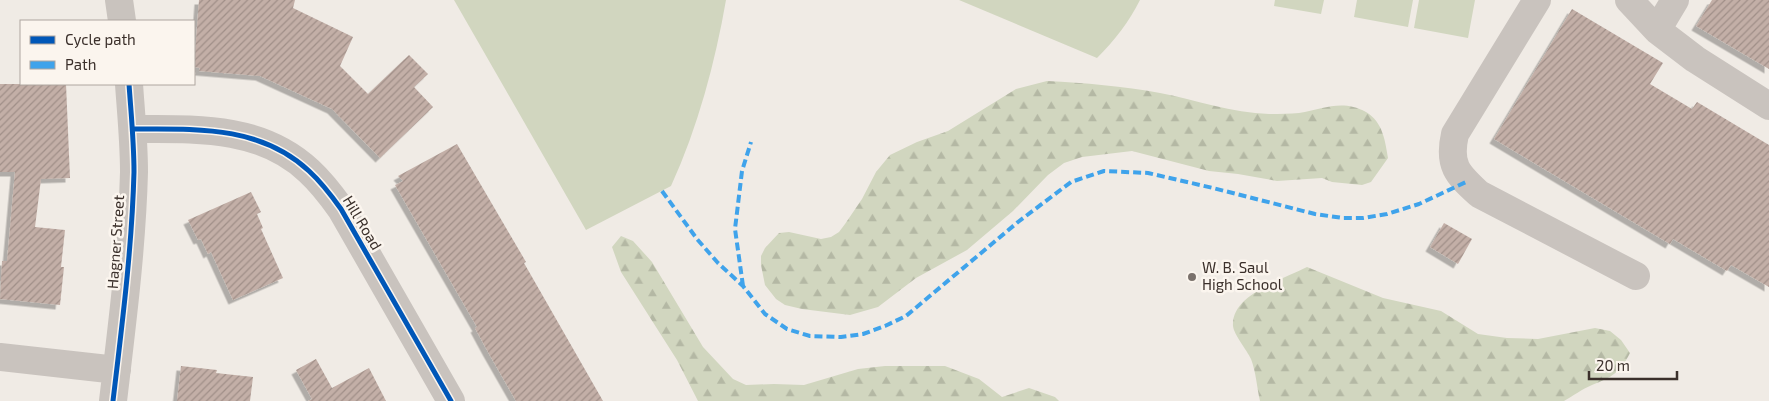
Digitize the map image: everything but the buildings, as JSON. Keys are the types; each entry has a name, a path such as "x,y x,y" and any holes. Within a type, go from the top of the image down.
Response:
{"street":[{"path":"119,0 122,20"},
{"path":"1537,0 1455,134 1452,149 1454,164 1466,182 1479,194 1636,276"},
{"path":"1629,0 1657,30 1696,59 1769,106"},
{"path":"1657,30 1675,0"},
{"name":"Hagner Street","path":"113,401 128,270 132,212 134,171 129,85"},
{"name":"Hill Road","path":"132,129 209,130 235,134 270,146 286,154 307,169 341,209 451,401"},
{"path":"0,356 117,370"}],"green space":[{"path":"454,0 726,0 717,47 697,118 671,186 586,230"},
{"path":"959,0 1140,0 1121,31 1097,58"},
{"path":"1275,0 1324,0 1321,14 1274,6"},
{"path":"1357,0 1413,0 1408,27 1354,17"},
{"path":"1419,0 1475,0 1468,38 1414,28"},
{"path":"1047,81 1104,85 1146,91 1255,113 1296,113 1333,106 1349,106 1366,112 1380,126 1388,158 1371,182 1362,185 1332,182 1322,178 1277,181 1209,171 1132,151 1082,157 1064,163 1048,175 1013,211 967,250 916,278 878,307 850,315 802,309 785,305 776,299 765,285 761,256 765,248 779,233 789,232 821,239 831,237 839,232 845,224 862,199 876,172 890,155 917,142 948,131 1016,89"},
{"path":"621,236 633,241 652,262 703,347 733,379 746,385 804,385 858,369 885,366 945,366 979,379 1002,397 1029,388 1055,397 1059,401 698,401 677,360 621,272 612,247"},
{"path":"1307,267 1383,298 1441,311 1478,334 1507,338 1538,339 1595,328 1610,331 1621,340 1630,353 1615,374 1585,388 1564,401 1260,401 1251,359 1234,330 1235,315 1240,305 1249,296"}],"marked path":[{"path":"743,286 735,229 742,171 751,142"},
{"path":"662,191 697,239 718,263 743,286 765,314 787,329 810,336 841,337 863,334 906,316 1018,222 1071,182 1104,171 1148,173 1315,214 1343,218 1363,218 1387,214 1419,204 1466,182"}],"cycle path":[{"path":"113,401 133,201 134,150 129,85"},
{"path":"133,129 203,130 248,137 290,156 309,171 341,209 451,401"}],"place":[{"name":"W. B. Saul High School","path":"1192,277"}]}
